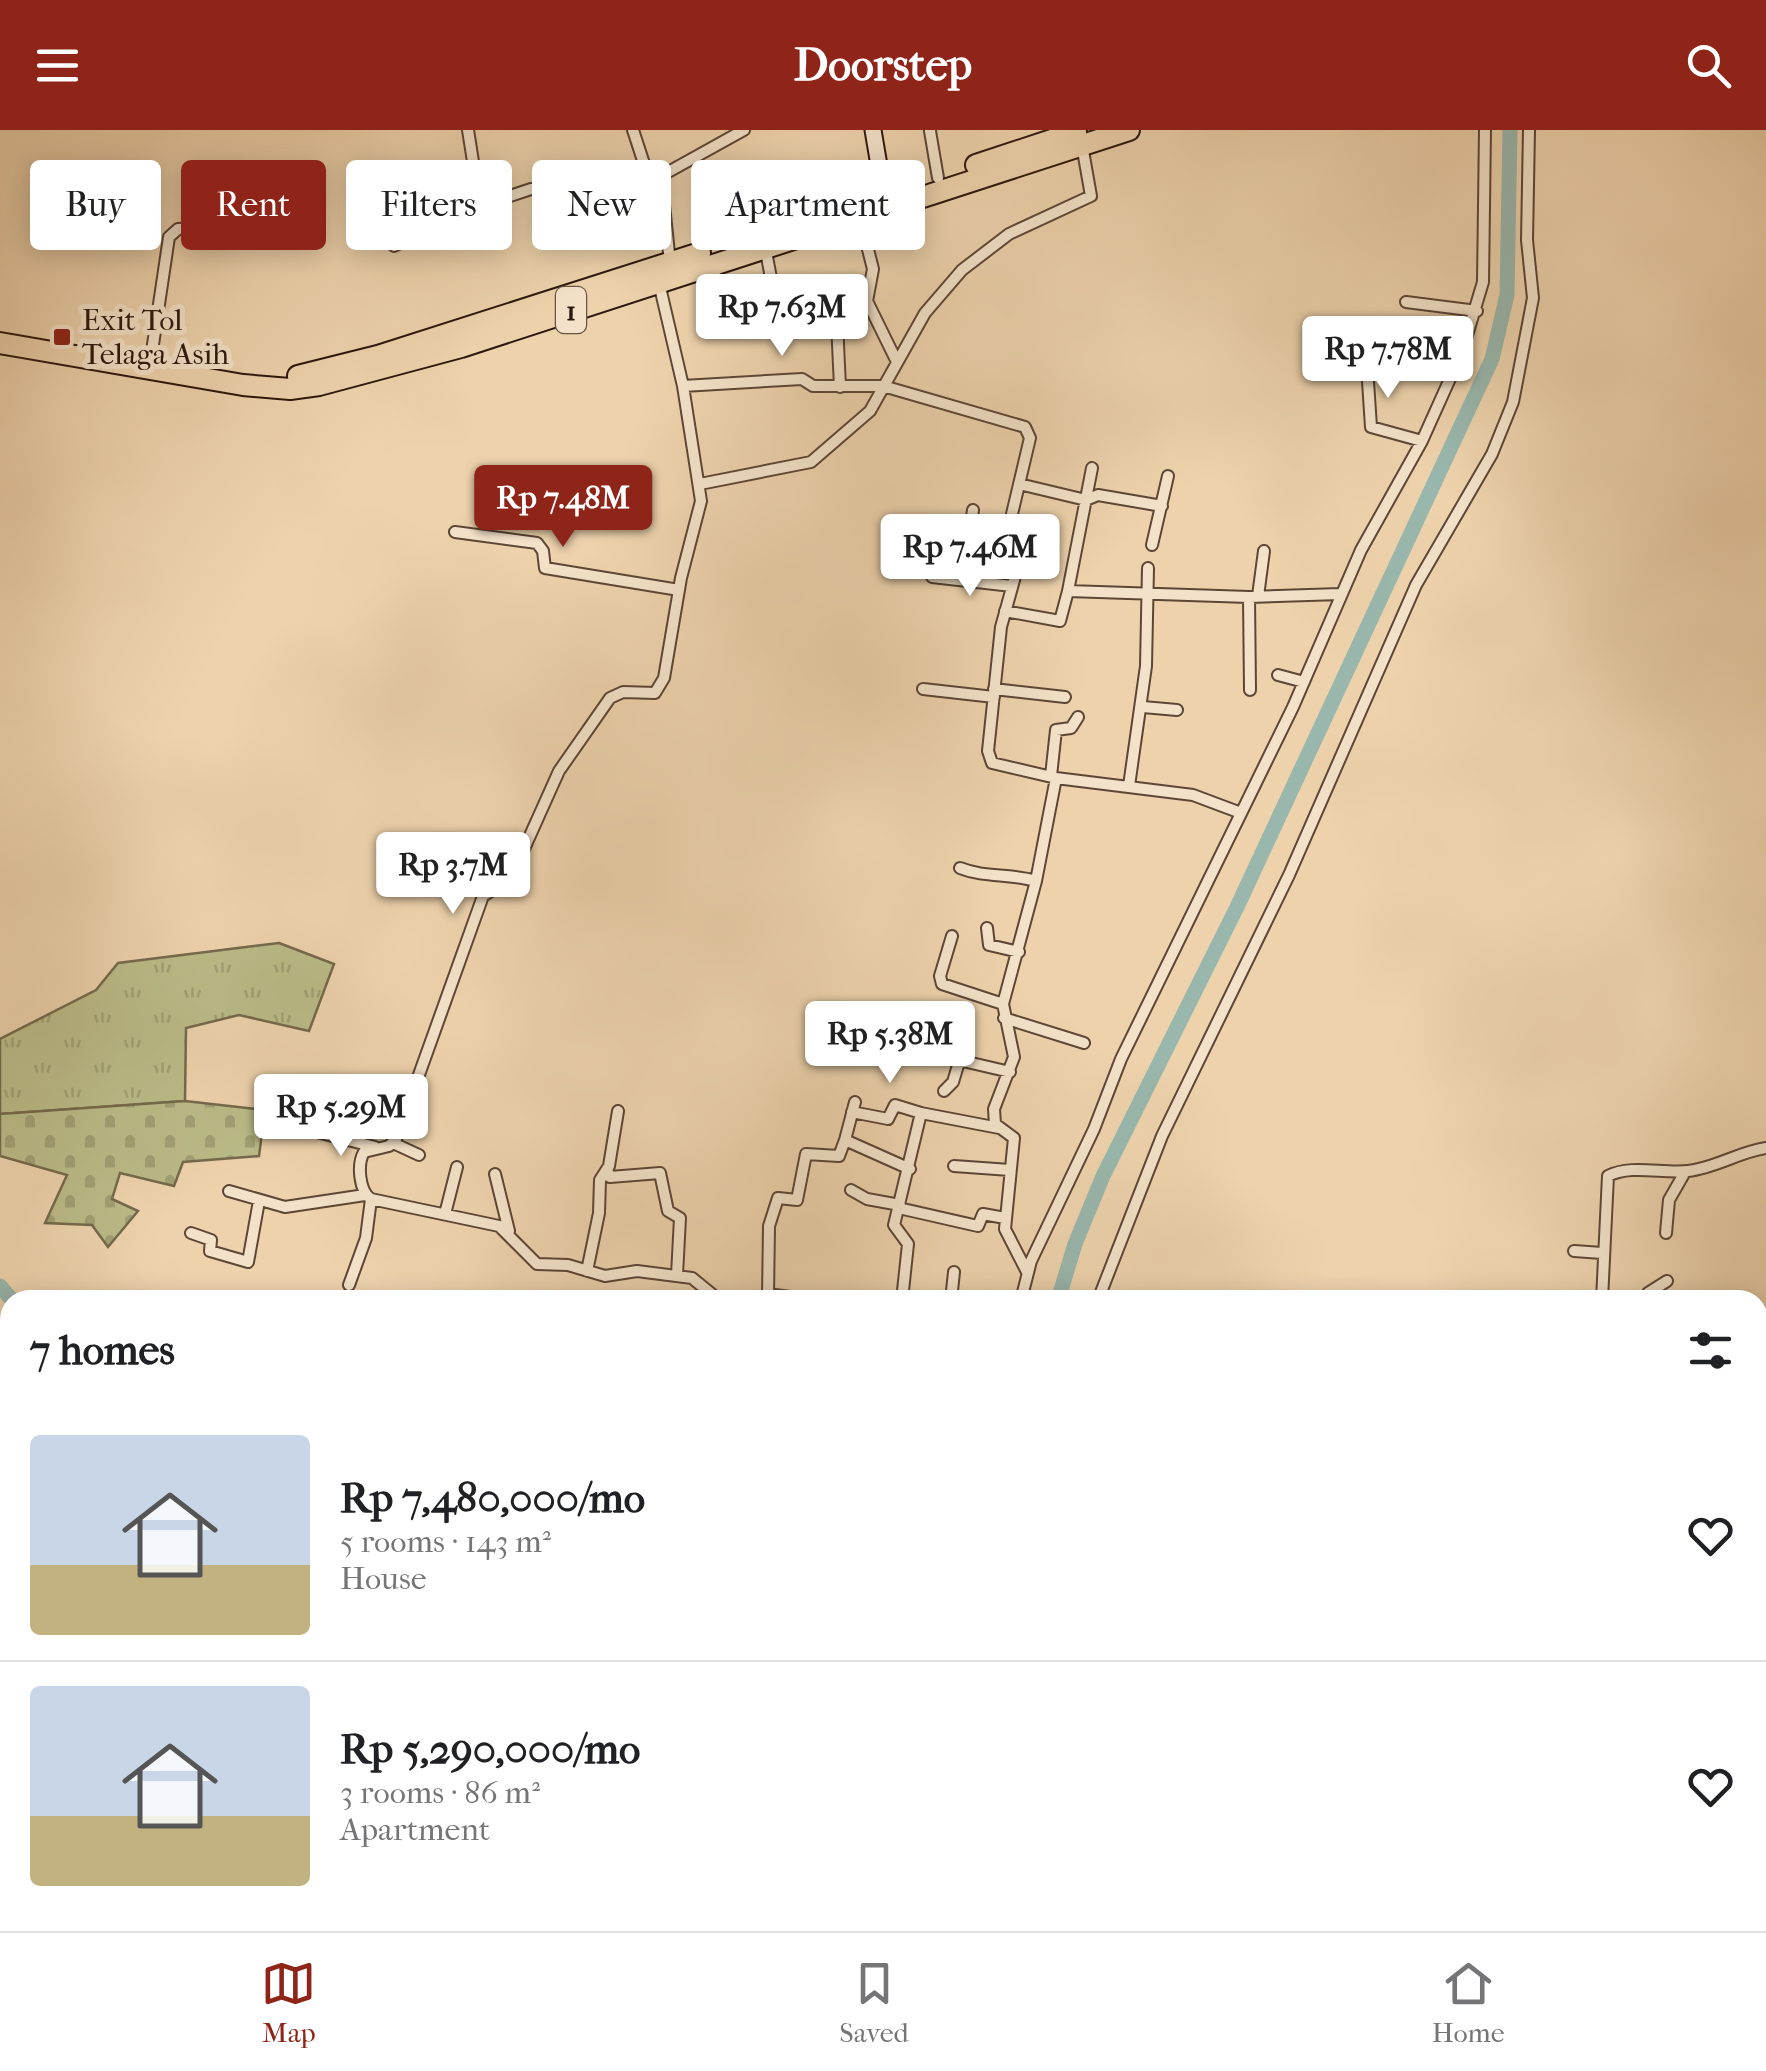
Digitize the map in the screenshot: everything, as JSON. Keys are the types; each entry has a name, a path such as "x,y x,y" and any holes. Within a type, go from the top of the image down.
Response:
{"highway":[{"name":"1","path":"925,182 1086,136 1129,130"},
{"name":"1","path":"925,194 1086,136"},
{"name":"1","path":"0,342 203,379 290,389 347,380 461,347 723,250"},
{"name":"1","path":"0,331 276,377 306,376 661,271 752,250"}],"street":[{"path":"468,130 473,160"},
{"path":"634,130 647,160"},
{"path":"671,169 744,130"},
{"path":"873,130 878,160"},
{"path":"1024,1290 1027,1272 1094,1129 1121,1059 1304,682 1340,594 1422,441 1477,310 1486,242 1485,130"},
{"path":"1102,1290 1162,1136 1289,875 1416,586 1492,454 1513,402 1533,298 1527,240 1529,130"},
{"path":"930,131 938,178"},
{"path":"700,484 811,462 870,411 932,304 975,258 1024,227 1091,196 1086,136"},
{"path":"151,358 169,236 181,229"},
{"path":"393,1143 482,896 511,878 553,780 610,698 623,692 646,696 659,690 679,590 698,522 700,484 660,250"},
{"path":"766,250 774,294"},
{"path":"868,250 873,269 869,310 897,362"},
{"path":"713,262 719,301"},
{"path":"796,308 868,295"},
{"path":"836,301 840,386"},
{"path":"1406,302 1477,310"},
{"path":"1366,351 1371,426 1422,441"},
{"path":"683,386 802,379 813,386 883,386 1025,427 1030,438 1012,514 1017,566 1005,611 994,693 988,751 992,762 1054,777 1194,795 1241,813"},
{"path":"1005,611 1060,621 1092,468"},
{"path":"1152,545 1168,476"},
{"path":"1019,484 1086,500 1098,495 1162,506"},
{"path":"963,578 973,510"},
{"path":"455,532 537,543 543,550 544,568 679,590"},
{"path":"1250,690 1254,596 1264,551"},
{"path":"1128,786 1142,707 1148,568"},
{"path":"932,577 1012,586"},
{"path":"1068,591 1340,594"},
{"path":"1278,675 1304,682"},
{"path":"923,689 1064,696"},
{"path":"1142,707 1176,710"},
{"path":"999,1128 994,1109 1010,1072 1013,1050 1002,1004 1036,881 1054,777 1056,730 1071,728 1078,717"},
{"path":"960,868 980,876 1003,872 1036,881"},
{"path":"987,928 989,945 1018,952"},
{"path":"952,936 940,976 942,984 1002,1004"},
{"path":"1004,1018 1084,1043"},
{"path":"903,1047 1010,1072"},
{"path":"944,1091 953,1082 958,1062"},
{"path":"767,1290 769,1226 778,1198 796,1200 806,1154 839,1156 854,1107 888,1120 895,1106 999,1128 1014,1138 1006,1237 1027,1272"},
{"path":"587,1271 599,1213 600,1180 607,1170 618,1111"},
{"path":"903,1290 908,1244 895,1229 921,1114"},
{"path":"313,1131 378,1147"},
{"path":"845,1140 910,1169"},
{"path":"349,1285 366,1238 368,1197 361,1157 393,1143 419,1156"},
{"path":"1602,1290 1608,1176 1622,1172 1685,1172 1766,1148"},
{"path":"445,1214 457,1166"},
{"path":"954,1166 1010,1170"},
{"path":"607,1170 610,1178 660,1174 668,1211 680,1218 678,1275"},
{"path":"1666,1233 1669,1200 1685,1172"},
{"path":"495,1174 509,1232 537,1264 605,1276 637,1271 678,1275 696,1279 708,1290"},
{"path":"851,1190 867,1199 978,1226 983,1214 1005,1218"},
{"path":"230,1192 302,1206 368,1197 509,1232"},
{"path":"191,1233 211,1240 210,1251 248,1262 259,1200"},
{"path":"1574,1251 1602,1253"},
{"path":"953,1290 954,1272"},
{"path":"1657,1290 1667,1281"}],"green space":[{"path":"279,943 334,964 309,1031 239,1015 186,1028 185,1101 0,1114 0,1039 96,990 118,963"},
{"path":"185,1101 265,1110 259,1156 183,1162 174,1186 120,1173 112,1199 138,1211 108,1247 92,1225 45,1223 67,1175 0,1156 0,1114"}],"waterway":[{"path":"1061,1290 1103,1176 1237,907 1492,359 1507,295 1510,130"},
{"path":"0,1286 3,1290"}],"place":[{"name":"Exit Tol Telaga Asih","path":"62,337"}]}
